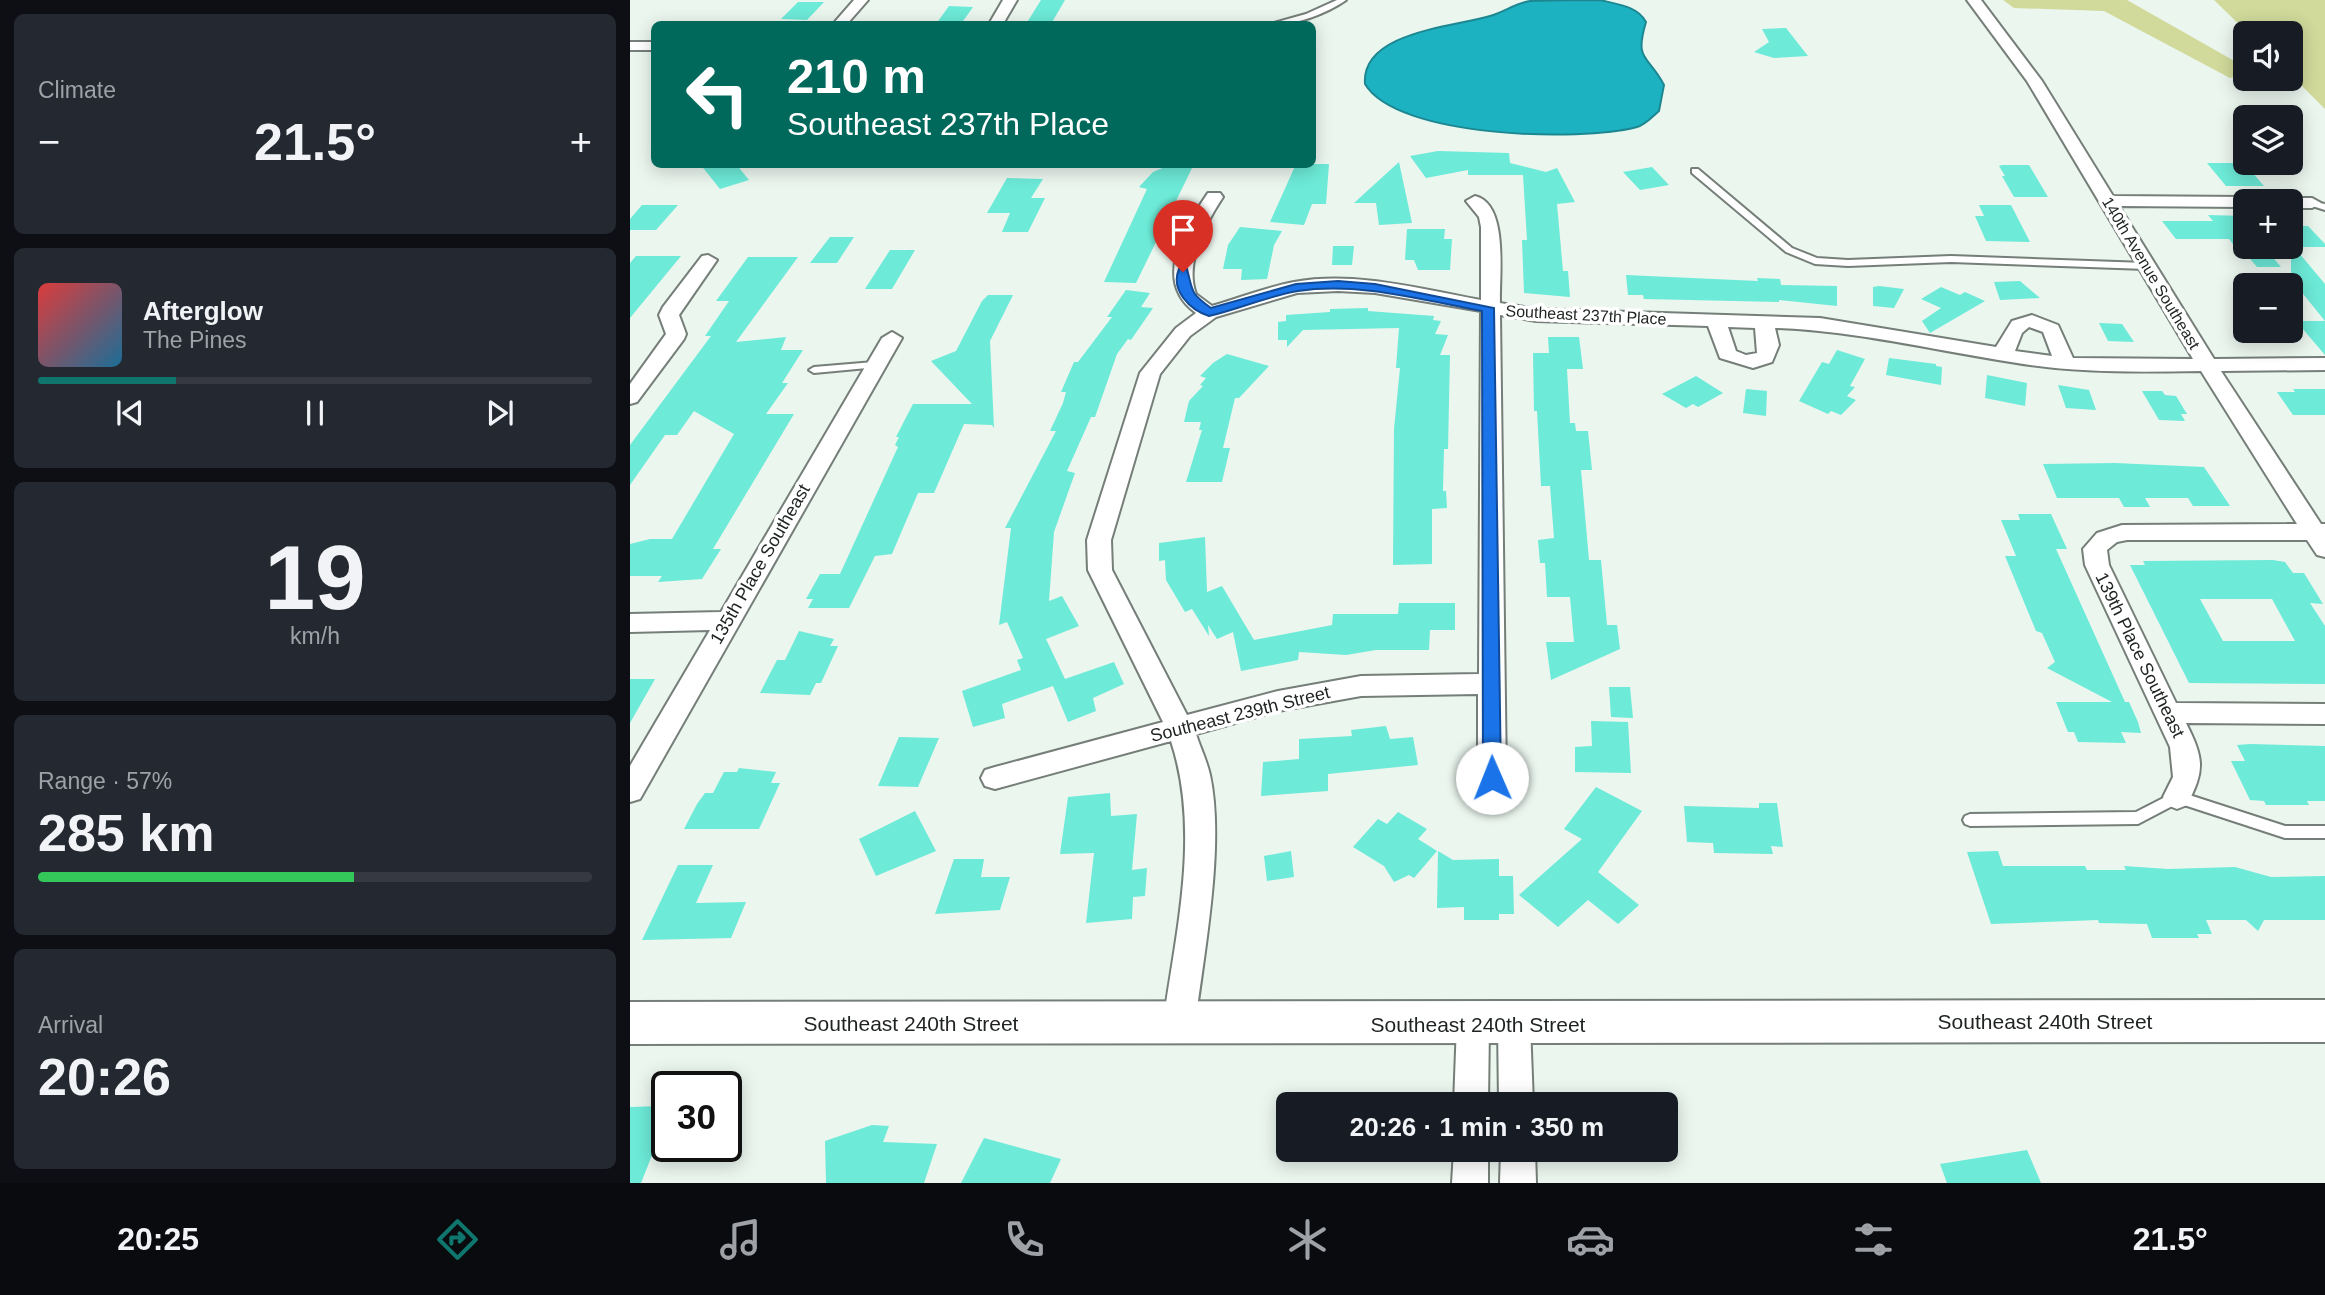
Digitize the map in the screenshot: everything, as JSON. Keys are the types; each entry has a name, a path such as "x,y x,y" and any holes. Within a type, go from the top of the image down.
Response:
{"main road":[{"name":"Southeast 240th Street","path":"630,1023 2325,1021"}],"street":[{"path":"844,21 861,0"},
{"path":"998,21 1010,0"},
{"name":"140th Avenue Southeast","path":"1974,0 2032,81 2207,366 2321,538"},
{"path":"630,46 651,46"},
{"path":"1179,1024 1194,909 1200,826 1196,775 1180,728 1112,599 1100,570 1099,540 1150,373 1183,332 1209,313 1188,297 1182,282 1199,218 1214,197"},
{"path":"1475,201 1488,216 1490,227 1488,308 1492,778"},
{"path":"2107,201 2233,202"},
{"path":"630,398 674,339 669,315 708,260"},
{"name":"Southeast 237th Place","path":"1209,313 1296,288 1338,285 1375,287 1488,308 1604,319 1763,321 1872,331 2003,355 2065,363 2207,366 2325,364"},
{"path":"1716,320 1727,354 1749,362 1760,360 1767,354 1769,347 1763,321"},
{"path":"2003,355 2010,332 2018,324 2030,321 2051,329 2065,363"},
{"name":"135th Place Southeast","path":"630,791 892,338"},
{"name":"139th Place Southeast","path":"2177,797 2187,777 2184,747 2097,565 2095,549 2101,540 2112,533 2127,532 2321,538"},
{"path":"630,623 727,621"},
{"name":"Southeast 239th Street","path":"995,778 1278,701 1361,686 1490,684"},
{"path":"2169,713 2325,714"},
{"path":"1474,1092 1493,1024"},
{"path":"1493,1024 1513,1092"},
{"path":"1470,1183 1471,1162"},
{"path":"1518,1162 1518,1183"}],"lane":[{"path":"1286,21 1308,16 1343,0"},
{"path":"1695,171 1790,250 1815,261 1848,263 1976,260 2146,266"},
{"path":"814,370 874,365"},
{"path":"1970,820 2138,818 2177,797 2285,832 2325,832"}],"green space":[{"path":"2003,0 2127,0 2233,60 2233,77 2230,78 2104,11 2014,8"},
{"path":"2214,0 2325,0 2325,109 2303,87 2303,21 2236,21"}],"water":[{"path":"1600,0 1632,9 1646,22 1642,51 1664,85 1659,111 1640,126 1611,132 1535,134 1450,125 1413,116 1384,102 1365,84 1368,67 1378,53 1412,35 1490,16 1530,1"}],"building":[{"path":"1041,0 1065,0 1053,21 1028,21"},
{"path":"798,2 824,2 807,20 781,19"},
{"path":"949,6 973,7 963,21 938,21"},
{"path":"1786,28 1808,56 1774,58 1754,52 1769,42 1762,29"},
{"path":"1438,151 1509,153 1510,163 1546,172 1557,168 1575,202 1557,204 1563,271 1568,271 1570,297 1524,293 1522,240 1527,240 1523,175 1468,175 1468,170 1426,178 1410,156"},
{"path":"1399,162 1412,223 1379,225 1376,203 1354,203"},
{"path":"2207,163 2233,163 2233,175 2254,175 2264,186 2226,186"},
{"path":"1316,164 1329,164 1326,204 1312,204 1304,225 1270,222 1294,168 1316,168"},
{"path":"2029,165 2048,197 2014,197 2002,176 2005,176 1999,166"},
{"path":"1652,167 1669,185 1640,190 1623,172"},
{"path":"703,168 739,168 749,180 720,189"},
{"path":"1162,168 1192,168 1136,283 1104,282 1147,189 1139,187 1153,172"},
{"path":"1007,178 1043,179 1031,198 1045,198 1028,232 1002,232 1010,213 987,213"},
{"path":"642,205 678,205 656,230 630,230 630,219"},
{"path":"1979,205 2011,205 2030,242 1986,241 1975,216 1984,216"},
{"path":"2208,215 2233,216 2233,244 2229,239 2176,239 2162,221 2213,221"},
{"path":"2303,226 2308,226 2325,247 2303,247"},
{"path":"1240,227 1282,231 1274,245 1267,279 1241,280 1242,269 1223,269 1228,245"},
{"path":"1407,229 1445,229 1444,239 1452,239 1450,270 1418,270 1414,260 1405,260"},
{"path":"830,237 854,237 837,263 810,263"},
{"path":"1333,246 1354,246 1352,265 1332,265"},
{"path":"890,250 915,250 892,289 865,289"},
{"path":"636,256 681,256 630,318 630,263"},
{"path":"748,257 798,257 736,342 786,337 781,350 803,350 782,383 788,383 766,414 794,414 713,549 721,549 702,579 658,582 662,576 630,576 630,544 650,539 672,539 734,434 694,411 677,435 665,435 630,485 630,445 711,336 705,336 729,301 716,301"},
{"path":"2303,258 2325,284 2325,321 2303,294 2303,273 2291,273 2291,259"},
{"path":"2250,259 2274,259 2281,267 2257,267"},
{"path":"1626,275 1758,281 1757,278 1780,279 1781,285 1837,286 1837,306 1779,300 1644,299 1643,295 1628,295"},
{"path":"2020,281 2040,298 2000,300 1994,282"},
{"path":"1873,287 1904,289 1894,308 1873,306"},
{"path":"1941,287 1960,295 1965,292 1985,301 1930,333 1922,321 1941,308 1921,299"},
{"path":"1126,290 1150,293 1141,307 1153,308 1131,340 1128,339 1117,354 1095,417 1091,417 1067,471 1075,473 1054,532 1049,601 1062,596 1079,626 1046,639 1065,679 1114,662 1124,684 1093,698 1096,711 1068,722 1053,686 1002,704 1005,718 973,727 962,691 1021,670 1017,660 1023,658 1007,622 999,625 1011,528 1005,528 1056,431 1050,431 1063,403 1066,392 1061,392 1074,362 1078,362 1112,317 1107,317"},
{"path":"988,295 1013,295 990,341 994,428 992,425 964,424 934,493 918,493 892,554 875,556 849,608 808,608 813,599 806,599 820,574 840,574 898,447 895,445 899,437 896,437 913,404 972,404 931,361 956,351 982,301"},
{"path":"1368,308 1368,311 1434,316 1433,320 1441,321 1435,334 1448,335 1440,355 1450,355 1448,449 1444,449 1443,491 1446,491 1447,508 1432,509 1432,564 1393,565 1394,429 1400,368 1396,368 1399,328 1303,330 1287,347 1287,340 1278,340 1278,322 1286,321 1286,315 1330,312 1330,309"},
{"path":"2303,321 2325,321 2325,355 2303,329"},
{"path":"2099,323 2122,324 2134,342 2108,341"},
{"path":"1548,337 1579,337 1583,369 1567,369 1570,423 1575,423 1576,431 1588,431 1592,470 1581,470 1589,560 1601,560 1607,625 1617,625 1620,649 1551,680 1546,642 1574,642 1570,597 1547,597 1545,563 1540,563 1538,540 1554,538 1550,486 1541,486 1537,411 1534,411 1533,353 1549,353"},
{"path":"1837,350 1865,359 1850,386 1855,387 1847,396 1856,400 1841,415 1831,411 1828,414 1799,401 1822,362 1829,364"},
{"path":"1227,354 1269,366 1239,398 1235,398 1223,448 1230,448 1222,482 1186,482 1202,430 1199,430 1201,422 1184,422 1189,401 1203,386 1200,385 1206,378 1200,376"},
{"path":"1889,358 1942,367 1941,385 1886,375"},
{"path":"1987,375 2027,383 2025,406 1985,398"},
{"path":"1696,376 1723,393 1698,407 1693,404 1686,408 1662,394"},
{"path":"2058,385 2089,390 2096,410 2066,408"},
{"path":"1746,389 1767,391 1766,416 1743,413"},
{"path":"2293,389 2325,389 2325,415 2293,415 2277,392 2295,392"},
{"path":"2142,391 2162,391 2165,395 2176,396 2187,414 2181,414 2185,421 2159,420"},
{"path":"2115,463 2204,467 2230,506 2193,506 2188,498 2145,498 2150,507 2124,507 2119,498 2057,498 2043,464"},
{"path":"2018,514 2051,514 2067,549 2056,549 2125,702 2129,702 2138,722 2141,733 2121,732 2126,743 2078,742 2074,732 2068,732 2056,702 2112,702 2047,668 2055,662 2042,633 2036,631 2005,556 2016,556 2001,520 2020,520"},
{"path":"1205,537 1207,592 1222,586 1254,640 1332,625 1333,614 1398,614 1399,603 1455,603 1455,630 1430,630 1429,650 1376,650 1346,655 1299,652 1298,660 1241,671 1233,632 1217,639 1208,625 1209,636 1192,609 1185,612 1166,580 1165,560 1159,561 1159,543"},
{"path":"2273,560 2285,562 2293,573 2304,573 2323,604 2310,603 2325,626 2325,684 2189,683 2130,565 2145,565 2143,561","holes":["2200,599 2272,599 2295,641 2223,641"]},
{"path":"799,631 834,639 830,646 838,646 821,683 816,683 810,695 760,693 777,660 785,660"},
{"path":"630,679 655,679 630,723"},
{"path":"1609,687 1630,687 1633,718 1611,717"},
{"path":"1591,721 1628,722 1631,773 1575,772 1575,747 1592,746"},
{"path":"1386,726 1390,739 1413,737 1418,765 1328,774 1328,791 1261,796 1263,762 1299,759 1299,739 1352,736 1351,730"},
{"path":"899,737 939,738 918,787 878,786"},
{"path":"2237,745 2325,746 2325,801 2307,801 2309,805 2266,805 2264,801 2250,800 2231,761 2245,761"},
{"path":"739,768 776,772 771,783 780,783 759,829 684,829 705,793 713,793 724,772 737,772"},
{"path":"1596,787 1642,811 1598,872 1639,905 1618,924 1588,900 1558,927 1519,895 1582,839 1564,829"},
{"path":"1110,793 1111,816 1137,814 1132,870 1147,868 1145,896 1133,897 1132,919 1086,923 1094,853 1060,854 1068,797"},
{"path":"1759,803 1777,803 1783,847 1771,846 1773,854 1714,853 1713,843 1687,842 1684,806 1759,808"},
{"path":"915,811 936,851 876,876 859,839"},
{"path":"1398,812 1427,829 1418,839 1437,851 1414,878 1409,875 1394,882 1384,866 1353,847 1378,819 1387,824"},
{"path":"1291,851 1294,877 1267,881 1264,856"},
{"path":"1438,851 1453,860 1499,859 1499,876 1513,876 1514,914 1499,914 1499,920 1464,920 1464,907 1437,908"},
{"path":"1998,851 2003,866 2085,866 2087,870 2126,870 2124,866 2168,869 2235,867 2271,877 2325,876 2325,920 2264,920 2258,931 2246,920 2206,920 2212,934 2197,934 2199,938 2152,938 2147,924 2099,923 2098,920 1991,924 1967,852"},
{"path":"954,859 984,859 981,877 1010,877 1000,910 935,914"},
{"path":"678,865 713,865 696,903 746,902 731,938 642,940"},
{"path":"651,1106 651,1158 641,1183 630,1183 630,1107"},
{"path":"872,1125 889,1126 883,1142 937,1144 924,1183 826,1183 825,1141"},
{"path":"984,1138 1061,1159 1050,1183 961,1183"},
{"path":"2027,1150 2041,1183 1947,1183 1940,1164"}],"route":[{"path":"1183,272 1182,282 1188,297 1209,313 1252,298 1296,288 1338,285 1375,287 1488,308 1492,778"}]}
